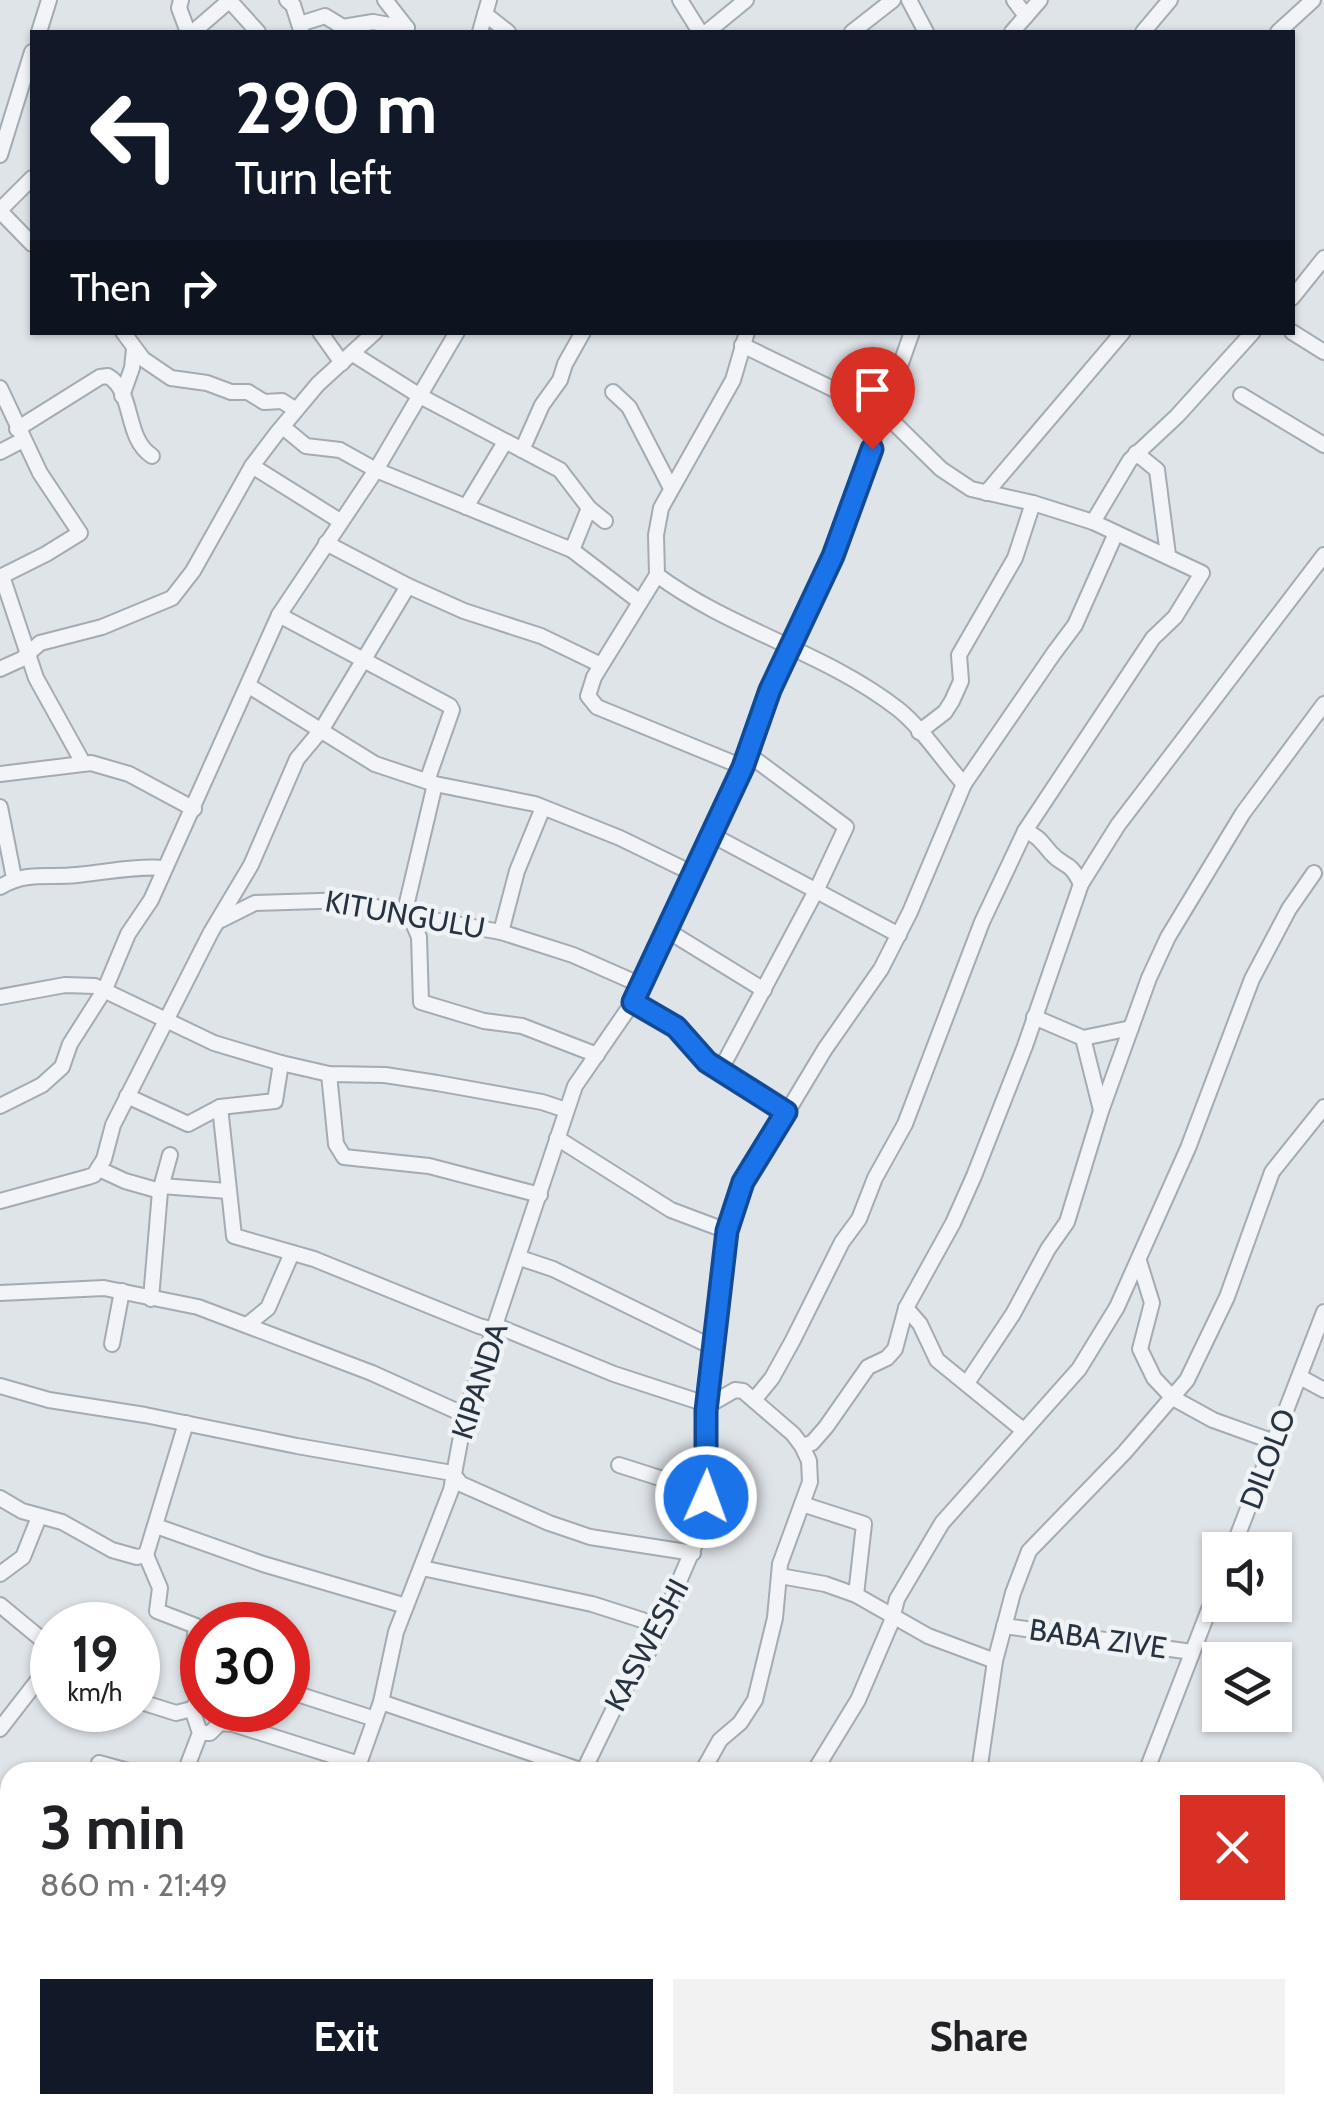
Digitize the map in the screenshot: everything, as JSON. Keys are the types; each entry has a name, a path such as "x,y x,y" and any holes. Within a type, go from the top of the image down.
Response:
{"street":[{"path":"40,30 49,0"},
{"path":"181,0 179,8 190,30"},
{"path":"193,30 230,0 256,30"},
{"path":"288,0 300,28 325,16 344,27 373,22 409,30"},
{"path":"385,0 409,30"},
{"path":"680,0 702,30"},
{"path":"706,30 746,0"},
{"path":"854,30 892,0"},
{"path":"909,0 925,30"},
{"path":"1014,0 1026,16"},
{"path":"1014,30 1040,0"},
{"path":"1145,30 1170,0"},
{"path":"1280,30 1313,0"},
{"path":"487,7 506,30"},
{"path":"0,156 30,58"},
{"path":"30,180 0,210 30,242"},
{"path":"1295,294 1324,258"},
{"path":"1295,334 1324,352"},
{"path":"125,335 134,349 171,378 207,383 231,392 248,392 264,402 282,401 296,410"},
{"path":"323,335 347,358 566,474 589,508 605,521"},
{"path":"0,669 40,643 102,627 172,598 193,570 252,466 296,410 372,335"},
{"path":"0,1106 42,1085 62,1067 70,1044 104,989 128,934 151,900 279,615 376,470 454,335"},
{"path":"522,450 542,405 560,380 582,335"},
{"name":"KIPANDA","path":"360,1762 381,1702 396,1632 450,1490 465,1415 566,1110 584,1070 633,1002 745,761 765,702 833,556 911,335"},
{"path":"986,493 1120,335"},
{"path":"1093,522 1136,453 1177,416 1250,335"},
{"path":"721,1068 846,827 745,761 595,706 588,696 601,665 657,575 658,523 672,488 733,380 745,339 885,414 941,469 971,489 1093,522 1200,569 1202,577 1175,617 1153,638 1025,831 982,922 906,1124 793,1340 772,1378 754,1400"},
{"path":"122,396 134,349"},
{"path":"0,452 105,375 114,379 122,396 136,441 152,456"},
{"path":"0,388 50,492 80,533 30,563 2,574 28,654 54,713 82,761"},
{"path":"613,392 630,407 672,488"},
{"path":"1241,395 1324,446"},
{"path":"283,427 306,446 340,450 376,470 572,550 640,602"},
{"path":"466,507 505,442"},
{"path":"1136,453 1157,470 1168,555"},
{"path":"252,466 340,521"},
{"path":"919,732 945,712 962,681 959,655 1015,558 1033,503"},
{"path":"572,550 589,508"},
{"name":"KASWESHI","path":"588,1762 658,1630 693,1553 706,1513 712,1348 727,1231 743,1182 881,969 964,784 1070,635 1116,534"},
{"path":"326,543 464,611 541,636 601,665"},
{"path":"802,1446 812,1443 826,1427 868,1367 892,1353 906,1308 964,1198 1081,884 1118,825 1324,555"},
{"path":"657,575 790,649 816,658 888,702 964,784"},
{"path":"222,920 297,760 322,729 408,586"},
{"path":"279,615 452,710 431,783 407,916 419,937 421,1002 484,1021 522,1026 597,1055"},
{"path":"250,686 376,764 431,783 528,802 620,838 694,874"},
{"path":"967,1383 1067,1222 1101,1111 1168,937 1211,861 1286,751 1324,704"},
{"path":"0,774 28,773 82,761 116,768 194,809"},
{"path":"0,807 14,878"},
{"path":"501,932 517,871 542,810"},
{"path":"1025,831 1073,868 1081,884"},
{"path":"712,835 899,935"},
{"path":"0,887 14,878 165,868"},
{"path":"820,1762 858,1700 904,1583 942,1523 1088,1355 1118,1308 1188,1148 1252,979 1289,909 1314,872"},
{"path":"234,896 250,905"},
{"name":"KITUNGULU","path":"99,1169 113,1125 212,932 222,920 250,905 351,900 407,916 501,932 573,955 640,985"},
{"path":"676,914 690,944"},
{"path":"668,931 764,990"},
{"path":"0,997 64,986 104,989 214,1043 282,1062 330,1074 385,1075 542,1102 566,1110"},
{"path":"633,1002 676,1027 707,1062 786,1112"},
{"path":"1034,1016 1083,1038 1131,1028"},
{"path":"1083,1038 1101,1111"},
{"path":"128,1096 188,1124 220,1107 275,1101 282,1062"},
{"path":"330,1074 336,1144 344,1156 429,1166 540,1195"},
{"path":"220,1107 234,1236 292,1253 479,1326 497,1326 614,1374 708,1404 735,1390"},
{"path":"980,1762 995,1661 1029,1550 1188,1380 1206,1345 1272,1172 1324,1107"},
{"path":"557,1138 670,1210 727,1231"},
{"path":"151,1299 160,1188 170,1155"},
{"path":"0,1202 88,1177 99,1169 125,1182 160,1188 228,1191"},
{"path":"247,1325 268,1308 292,1253"},
{"path":"520,1258 552,1269 712,1348"},
{"path":"1139,1261 1152,1303 1140,1348 1154,1378 1173,1398 1213,1420 1274,1442"},
{"path":"0,1293 76,1287 122,1291 198,1307 372,1373 465,1415"},
{"path":"112,1344 122,1291"},
{"path":"906,1308 920,1324 937,1360 1023,1430"},
{"name":"DILOLO","path":"1239,1532 1324,1312"},
{"path":"708,1762 720,1740 740,1723 755,1700 775,1618 782,1554 810,1471 802,1446 793,1434 754,1400 710,1375"},
{"path":"1300,1377 1324,1390"},
{"path":"0,1386 49,1400 452,1473 461,1484 564,1529 590,1537 693,1553"},
{"path":"180,1619 157,1610 158,1583 146,1555 186,1423"},
{"path":"618,1465 666,1480 707,1486"},
{"path":"0,1498 39,1517 62,1522 112,1550 136,1557 146,1555"},
{"path":"802,1504 864,1524 856,1595"},
{"path":"0,1574 24,1556 39,1517"},
{"path":"156,1526 263,1564 406,1606"},
{"path":"422,1568 592,1604 642,1620 658,1630"},
{"name":"BABA ZIVE","path":"780,1576 825,1584 856,1595 944,1643 995,1661"},
{"path":"0,1606 30,1630"},
{"path":"1150,1762 1204,1622"},
{"name":"BABA ZIVE","path":"1004,1626 1192,1652"},
{"path":"0,1729 30,1690"},
{"path":"310,1698 376,1719"},
{"path":"381,1702 554,1762"},
{"path":"189,1762 200,1733 210,1733 220,1723 233,1724 341,1762"}],"route":[{"path":"706,1497 706,1411 727,1231 743,1182 786,1112 711,1065 676,1027 633,1002 743,767 770,690 833,556 872,449"}]}
